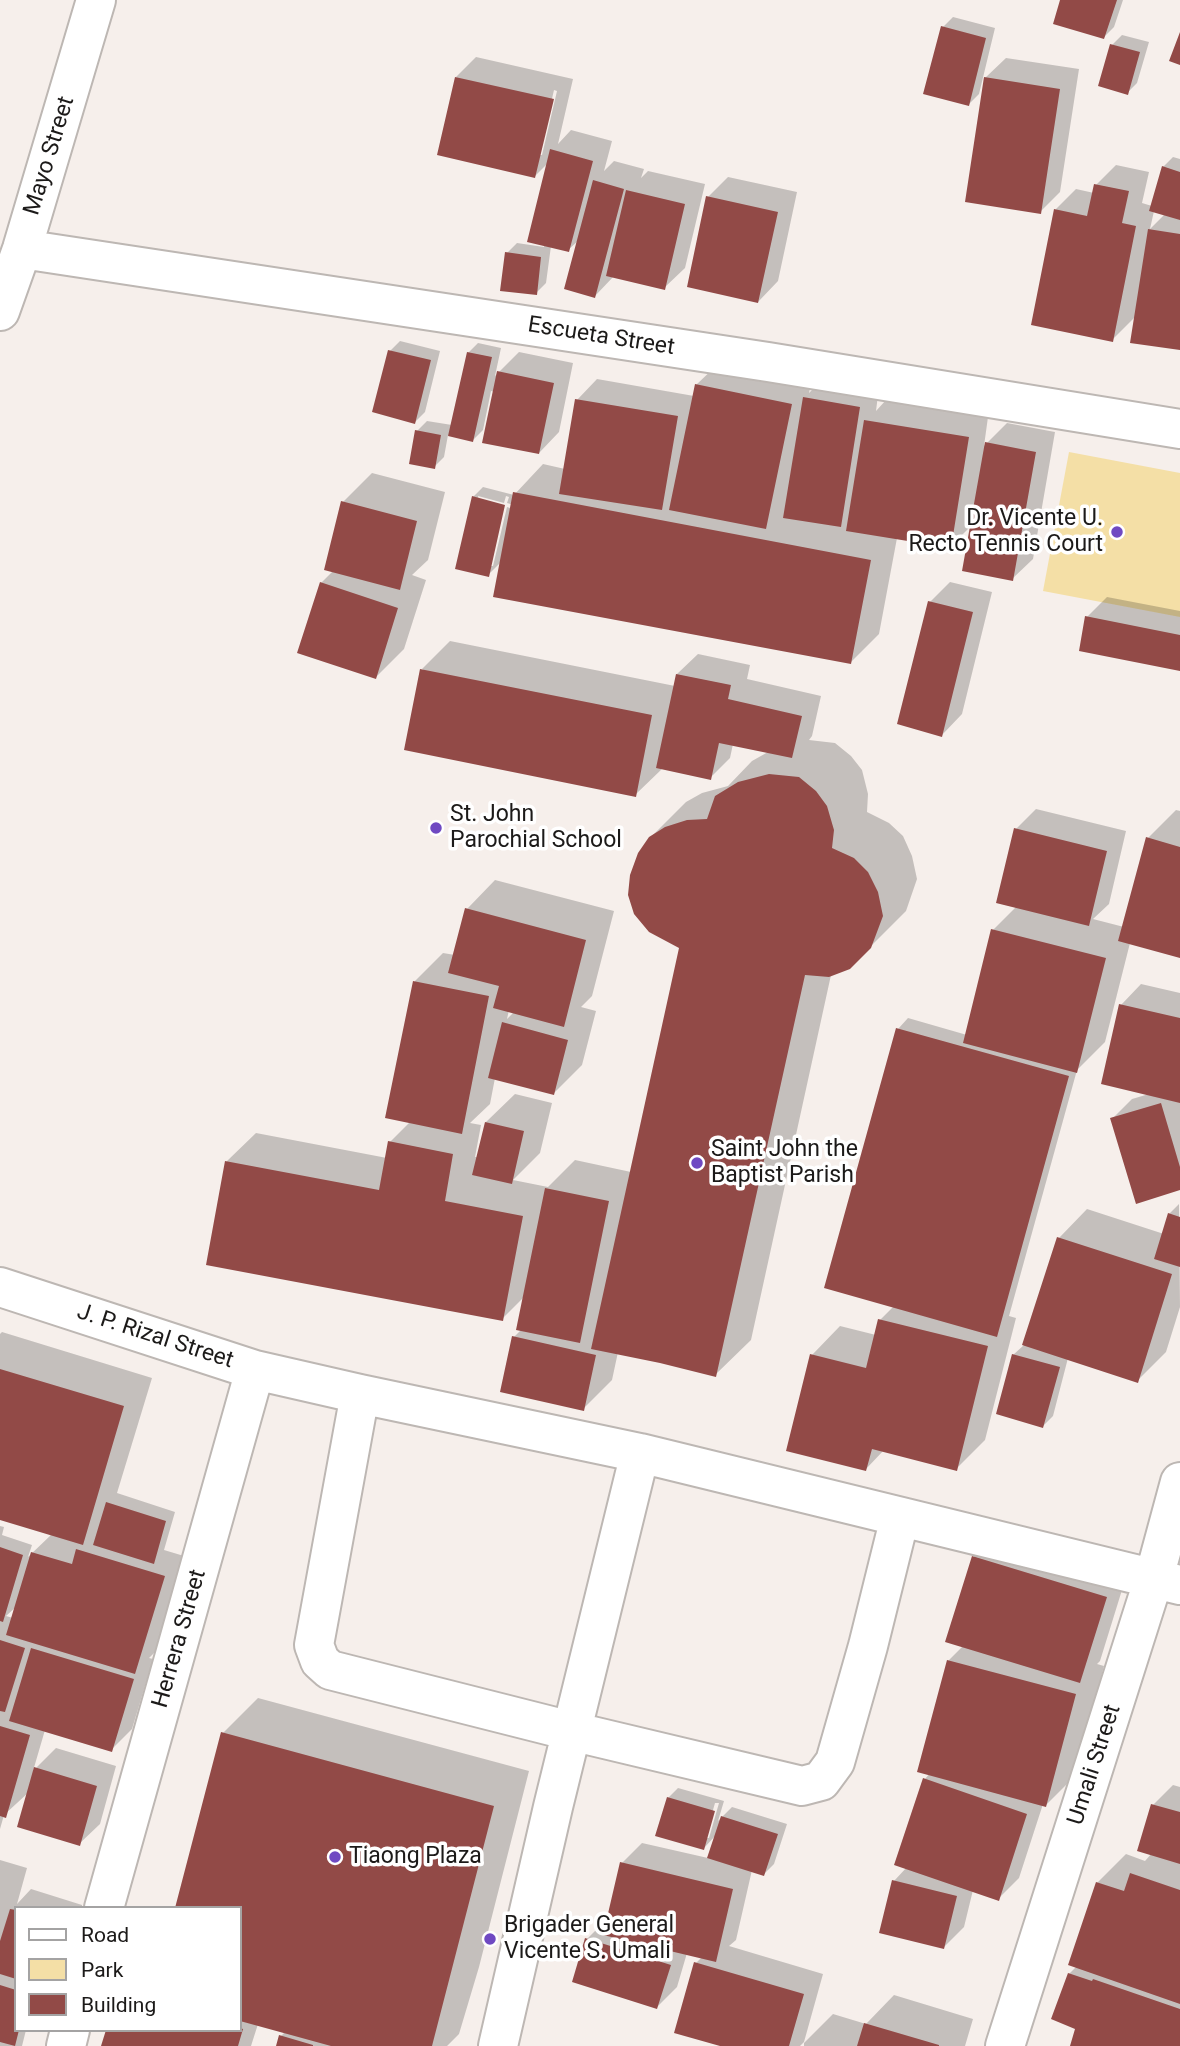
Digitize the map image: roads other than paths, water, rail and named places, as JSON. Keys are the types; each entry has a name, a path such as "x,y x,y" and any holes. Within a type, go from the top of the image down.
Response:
{"street":[{"name":"Mayo Street","path":"0,311 22,249 96,0"},
{"name":"Escueta Street","path":"22,249 782,364 1180,429"},
{"name":"J. P. Rizal Street","path":"0,1287 255,1370 640,1453 1167,1582"},
{"name":"Herrera Street","path":"105,1906 255,1370"},
{"path":"360,1394 314,1645 320,1661 330,1670 802,1786 821,1781 835,1762 868,1646 900,1517"},
{"path":"498,2046 571,1731 640,1453"},
{"name":"Umali Street","path":"1005,2046 1167,1582 1180,1482"}],"place":[{"name":"Dr. Vicente U. Recto Tennis Court","path":"1117,532"},
{"name":"St. John Parochial School","path":"436,828"},
{"name":"Saint John the Baptist Parish","path":"697,1163"},
{"name":"Tiaong Plaza","path":"335,1857"},
{"name":"Brigader General Vicente S. Umali","path":"490,1939"}]}
